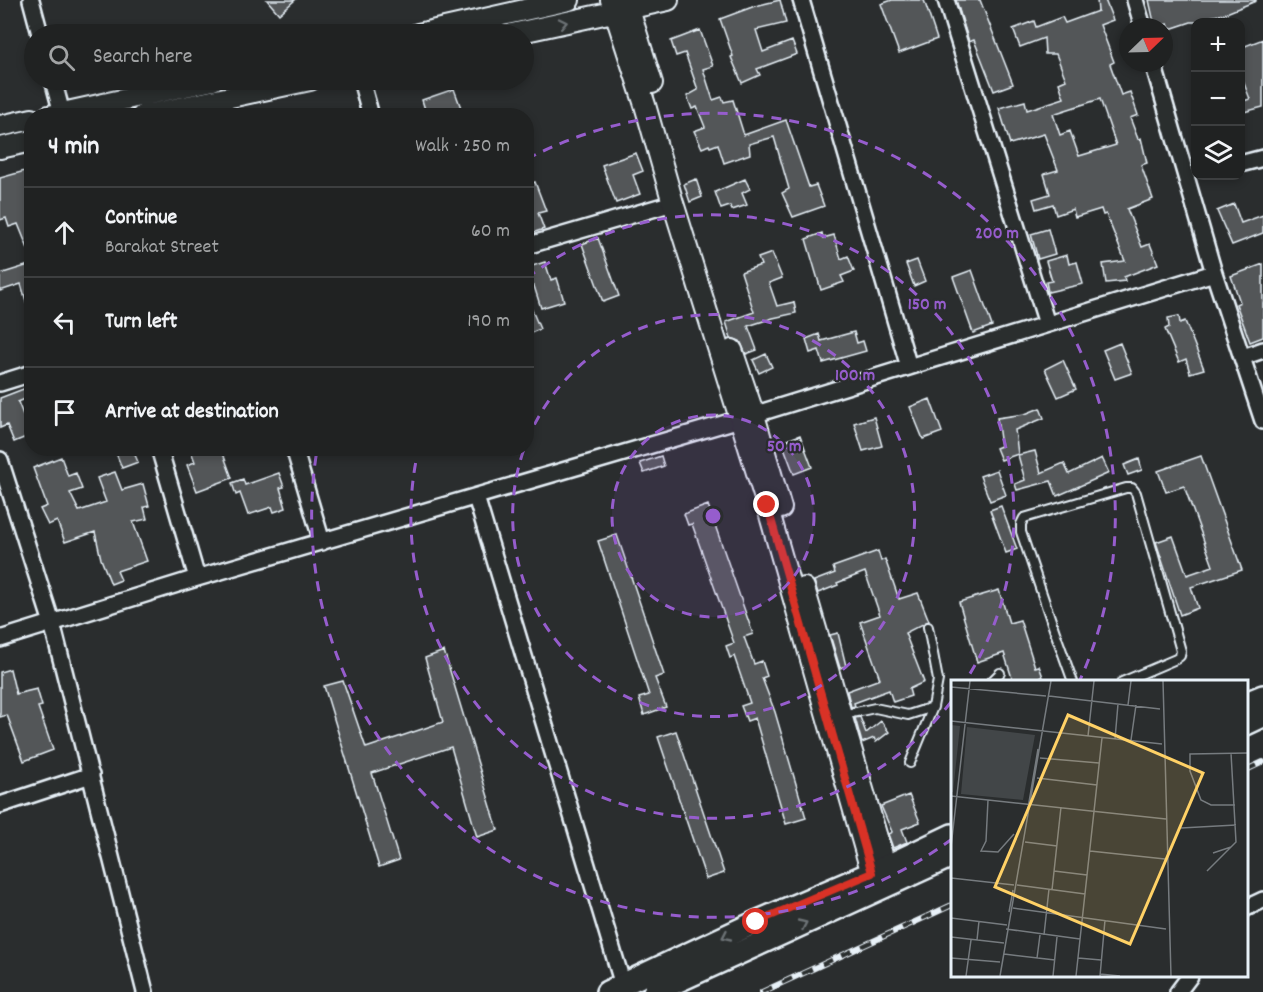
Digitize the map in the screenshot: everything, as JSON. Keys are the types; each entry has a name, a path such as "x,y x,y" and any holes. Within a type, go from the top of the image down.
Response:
{"main road":[{"path":"1248,702 1263,696"},
{"path":"1248,723 1263,716"},
{"path":"654,992 881,879 951,836"},
{"path":"615,988 756,922 951,856"}],"street":[{"path":"31,0 37,24"},
{"path":"462,24 569,0"},
{"path":"534,28 620,5 668,0"},
{"path":"801,0 909,367"},
{"path":"946,0 1047,324"},
{"path":"1135,0 1140,18"},
{"path":"620,5 673,203 747,417 767,505 881,879"},
{"path":"620,5 659,103 747,417 841,716 881,879"},
{"path":"1156,72 1215,273 1263,421"},
{"path":"54,90 55,108"},
{"path":"84,108 167,90"},
{"path":"179,108 263,90"},
{"path":"364,90 369,108"},
{"path":"0,126 24,121"},
{"path":"0,148 24,143"},
{"path":"1245,163 1263,158"},
{"path":"534,244 673,203"},
{"path":"0,639 197,578 747,417 1215,273"},
{"path":"1243,357 1263,350"},
{"path":"0,383 24,376"},
{"path":"161,456 197,578"},
{"path":"296,456 322,542"},
{"path":"0,460 52,623 145,992"},
{"path":"476,497 615,988"},
{"path":"0,805 90,775"},
{"path":"1248,907 1263,900"},
{"path":"1178,992 1189,977"}],"lane":[{"path":"1073,680 1021,532 1021,524 1024,518 1132,488 1136,493 1181,651 1180,656 1176,659 1124,680"},
{"path":"910,763 933,707 938,680 928,627"},
{"path":"992,680 1000,673"},
{"path":"841,716 875,708 908,716 933,707"}],"building":[{"path":"267,0 295,0 279,14"},
{"path":"780,0 786,23 756,30 763,52 792,41 797,54 757,69 760,75 742,83 731,57 733,56 720,19 755,6"},
{"path":"892,0 924,0 937,39 899,53 881,4"},
{"path":"956,0 980,0 1013,84 994,91 974,40 969,42"},
{"path":"1097,0 1105,0 1113,20 1100,25 1114,62 1110,64 1121,95 1130,92 1138,115 1130,118 1138,139 1141,138 1147,163 1141,165 1153,199 1127,209 1142,247 1150,244 1158,264 1124,277 1125,281 1106,283 1103,264 1125,261 1106,214 1103,215 1101,209 1075,217 1073,209 1056,215 1053,204 1036,209 1033,199 1050,194 1044,174 1058,170 1044,134 1010,144 999,108 1025,101 1027,110 1064,98 1059,83 1066,80 1056,54 1045,54 1044,38 1020,47 1013,29 1034,21 1036,27 1062,17 1065,23 1098,11","holes":["1100,99 1116,145 1079,156 1070,131 1060,135 1053,114"]},
{"path":"1149,0 1256,0 1224,14 1209,18 1191,18 1191,22 1173,28 1173,18 1153,18"},
{"path":"700,30 713,66 703,69 713,100 722,97 724,102 733,100 744,135 786,120 809,187 816,185 824,206 793,217 782,193 789,189 774,137 749,144 750,154 724,163 718,144 702,148 694,131 705,127 697,107 692,109 687,96 698,90 685,53 676,56 671,41"},
{"path":"1263,39 1263,107 1245,112 1245,100 1250,99 1245,86 1245,46"},
{"path":"454,90 461,108 424,108 422,100"},
{"path":"636,153 643,171 633,175 640,194 616,203 602,165"},
{"path":"24,171 24,239 18,224 9,227 6,218 0,220 0,178"},
{"path":"696,179 702,197 690,202 684,184"},
{"path":"745,179 750,189 742,193 747,205 732,210 730,206 721,209 715,192"},
{"path":"534,182 546,211 538,213 544,229 534,232"},
{"path":"1234,204 1241,223 1263,215 1263,233 1232,245 1217,211"},
{"path":"1048,229 1055,254 1038,259 1031,234"},
{"path":"822,233 823,238 834,235 841,259 848,256 854,271 841,276 844,282 821,290 806,239"},
{"path":"598,238 619,296 603,302 582,244"},
{"path":"772,253 782,278 769,283 777,306 794,302 796,313 748,326 757,350 746,354 740,341 731,338 726,322 754,312 741,272 761,265 758,258"},
{"path":"1067,255 1069,264 1077,262 1083,284 1048,292 1046,282 1052,281 1046,261"},
{"path":"917,260 925,281 914,286 906,264"},
{"path":"545,262 551,280 557,278 564,301 541,308 534,286 534,265"},
{"path":"1263,264 1263,337 1250,342 1236,304 1240,302 1231,276"},
{"path":"24,266 24,294 21,284 0,291 0,274"},
{"path":"972,270 992,326 973,333 953,277"},
{"path":"534,315 540,329 534,332"},
{"path":"1179,316 1180,323 1185,321 1204,369 1190,373 1186,359 1179,362 1165,329 1169,327 1168,318"},
{"path":"854,332 857,343 863,341 866,351 823,363 819,350 810,353 806,339 819,334 821,341"},
{"path":"1120,343 1132,373 1115,379 1103,350"},
{"path":"766,354 772,367 759,373 753,360"},
{"path":"1063,360 1076,389 1058,397 1045,369"},
{"path":"24,389 24,400 18,402 24,417 24,438 14,442 7,425 0,428 0,398"},
{"path":"930,399 942,432 923,439 910,407"},
{"path":"1040,408 1044,418 1015,430 1018,454 1001,460 996,448 1001,446 997,418 1025,414"},
{"path":"874,417 882,446 863,451 854,423"},
{"path":"800,435 812,467 794,474 782,442"},
{"path":"1035,451 1041,473 1064,463 1069,474 1102,458 1109,473 1057,496 1051,481 1017,490 1015,484 1025,480 1018,455"},
{"path":"117,456 135,456 138,462 122,468"},
{"path":"193,456 224,456 232,478 197,491 187,465 195,462"},
{"path":"661,456 664,466 644,473 640,463"},
{"path":"1201,456 1242,570 1191,587 1198,608 1180,615 1156,542 1173,536 1187,575 1213,566 1184,486 1166,492 1158,471"},
{"path":"61,457 68,476 76,473 82,489 70,493 79,511 106,502 97,478 115,472 122,490 143,484 149,506 144,507 147,519 133,522 147,561 117,571 121,580 111,584 101,559 95,532 65,542 57,521 48,525 40,509 47,506 33,468"},
{"path":"1139,459 1142,470 1128,475 1124,465"},
{"path":"997,470 1006,495 990,501 980,476"},
{"path":"279,473 284,487 280,488 286,508 274,512 272,507 248,515 240,493 236,495 232,483 243,479 245,485"},
{"path":"708,505 753,634 744,637 754,664 762,661 767,676 762,678 775,712 806,818 786,824 755,718 747,721 741,706 750,703 734,656 730,658 726,646 734,643 692,524 688,525 684,514"},
{"path":"1001,506 1017,549 1006,553 990,510"},
{"path":"617,535 664,675 655,678 666,707 644,715 639,698 649,695 598,541"},
{"path":"878,551 881,561 885,559 899,599 918,593 929,621 905,633 924,682 909,689 911,696 893,702 889,690 854,703 855,706 851,707 847,691 880,679 860,622 880,615 865,572 818,593 814,581 835,573 833,567"},
{"path":"999,590 1009,623 1020,620 1035,667 1039,666 1043,677 1013,680 1004,653 977,662 959,602"},
{"path":"838,633 846,666 840,668 830,635"},
{"path":"444,651 498,830 477,837 451,747 372,773 399,860 379,867 324,686 343,681 366,748 443,722 425,658"},
{"path":"10,669 16,694 37,689 42,706 38,707 53,750 24,761 7,715 0,717 0,672"},
{"path":"860,717 866,733 881,721 889,732 876,742 874,738 862,743 855,718"},
{"path":"676,731 724,873 706,879 658,737"},
{"path":"909,795 920,822 902,829 907,842 893,848 888,834 892,832 881,806"}],"railway":[{"path":"1248,769 1263,762"},
{"path":"762,992 951,905"}],"route":[{"path":"756,922 872,873 807,652 767,505"}]}
